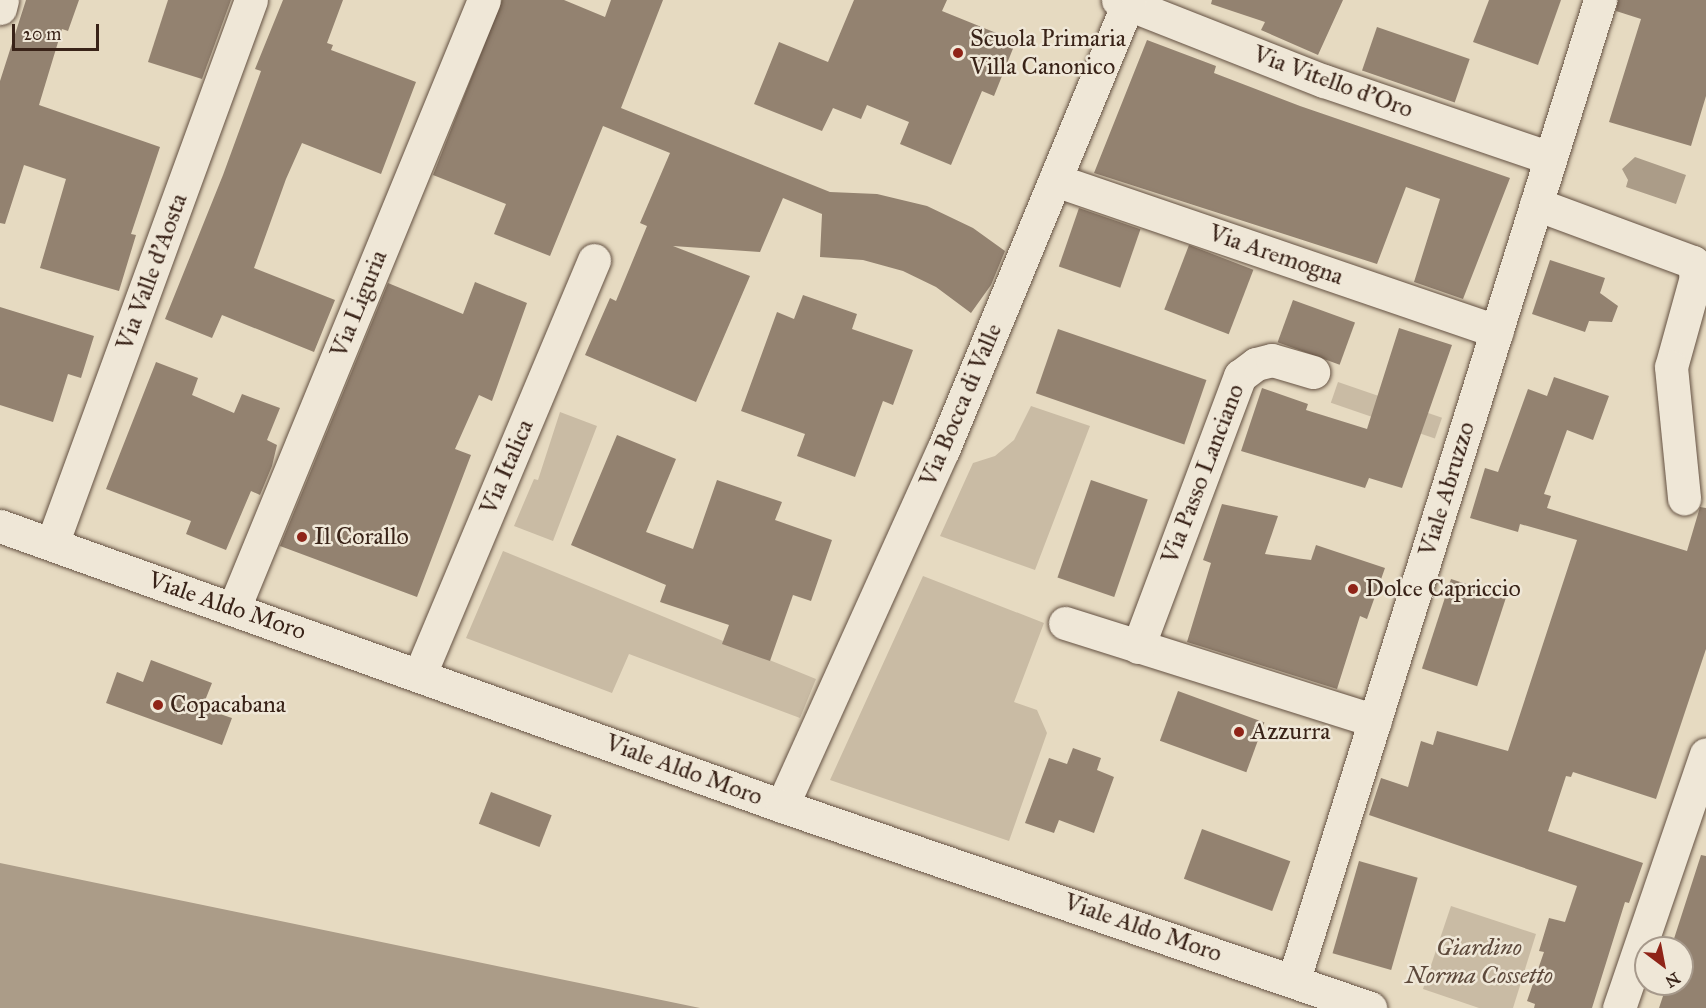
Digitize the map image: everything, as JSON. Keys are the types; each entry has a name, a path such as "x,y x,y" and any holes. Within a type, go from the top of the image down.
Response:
{"street":[{"path":"0,8 2,0"},
{"name":"Via Valle d'Aosta","path":"52,544 251,0"},
{"name":"Via Liguria","path":"234,608 484,0"},
{"name":"Viale Abruzzo","path":"1294,979 1600,0"},
{"name":"Via Vitello d'Oro","path":"1125,1 1324,81 1550,158"},
{"name":"Via Bocca di Valle","path":"782,806 943,450 1055,180 1125,1"},
{"name":"Via Aremogna","path":"1055,180 1497,331"},
{"path":"1536,204 1693,262 1696,277 1671,367 1684,498"},
{"name":"Via Italica","path":"420,674 594,260"},
{"name":"Via Passo Lanciano","path":"1138,647 1240,376 1256,364 1272,360 1313,372"},
{"name":"Viale Aldo Moro","path":"0,526 420,674 782,806 1294,979 1370,1008"},
{"path":"1065,623 1374,721"},
{"path":"1618,1008 1706,754"}],"green space":[{"path":"1338,382 1442,418 1435,439 1331,403"},
{"path":"1031,406 1090,426 1035,570 940,536 973,463 995,456 1014,440"},
{"path":"560,412 597,426 553,541 514,526 534,479 538,480"},
{"path":"503,551 816,679 800,718 629,654 612,693 466,638"},
{"path":"923,576 1044,623 1014,702 1037,710 1047,733 1009,841 830,780"},
{"name":"Giardino Norma Cossetto","path":"1451,906 1536,934 1513,1008 1479,1008 1423,989"}],"shaded area":[{"path":"1635,157 1686,175 1676,204 1626,187 1628,180 1622,169"},
{"path":"0,863 700,1008 0,1008"}],"building":[{"path":"26,0 79,0 68,31 62,29 39,105 160,147 131,234 136,235 119,291 40,268 66,179 24,165 5,224 0,223 0,81"},
{"path":"168,0 231,0 202,79 148,62"},
{"path":"283,0 343,0 327,43 333,45 331,50 416,82 381,174 302,143 286,179 254,268 335,300 314,352 222,315 212,338 165,319 223,175 261,71 255,69"},
{"path":"502,0 564,0 605,17 611,0 663,0 621,108 830,192 877,194 927,206 973,228 1005,251 991,285 971,313 936,287 903,271 863,260 820,257 822,214 783,198 760,252 673,246 750,276 696,402 585,355 610,298 616,301 647,226 640,223 670,153 603,126 550,256 494,234 506,204 433,175"},
{"path":"854,0 947,0 942,11 1016,41 994,96 982,91 951,165 900,144 909,122 867,105 861,119 833,108 822,131 754,104 779,42 828,62"},
{"path":"1212,0 1343,0 1318,55 1261,30 1265,22 1211,4"},
{"path":"1489,0 1561,0 1538,65 1473,42"},
{"path":"1618,0 1706,0 1706,96 1691,146 1609,122 1641,19 1616,11"},
{"path":"1377,27 1470,59 1455,102 1362,70"},
{"path":"1147,40 1216,66 1214,73 1300,106 1510,178 1463,299 1414,282 1440,199 1406,187 1377,264 1094,173"},
{"path":"1079,208 1140,229 1120,288 1059,267"},
{"path":"1189,245 1253,270 1229,334 1164,309"},
{"path":"1550,260 1605,278 1600,293 1618,306 1612,322 1589,321 1585,332 1532,314"},
{"path":"475,282 527,303 492,401 479,395 455,449 471,455 417,597 280,546 388,283 463,314"},
{"path":"803,295 857,314 852,329 913,350 893,405 883,401 855,477 797,456 805,434 741,411 777,312 794,319"},
{"path":"1293,300 1355,323 1340,365 1278,342"},
{"path":"0,307 94,336 81,378 68,374 53,422 0,405"},
{"path":"1399,328 1452,345 1402,488 1369,478 1365,488 1241,451 1262,388 1308,404 1306,410 1367,429"},
{"path":"1058,329 1206,380 1184,444 1036,393"},
{"path":"156,362 198,378 192,395 234,413 242,394 280,408 267,440 277,445 272,466 260,495 251,491 226,550 186,534 191,521 106,489"},
{"path":"1554,377 1609,396 1593,440 1567,430 1544,494 1551,496 1547,508 1687,551 1700,507 1706,508 1706,649 1656,799 1573,772 1571,777 1566,776 1548,831 1643,863 1629,903 1625,902 1592,1008 1534,1008 1535,1004 1527,1001 1544,952 1539,951 1549,918 1565,922 1577,886 1369,815 1381,778 1408,787 1421,741 1433,745 1437,731 1508,751 1577,540 1520,524 1518,532 1470,518 1485,468 1498,472 1528,389 1547,396"},
{"path":"617,435 676,459 646,532 693,549 717,480 782,502 775,520 832,540 811,601 793,595 770,661 722,644 729,625 660,602 666,585 571,545"},
{"path":"1091,480 1148,500 1114,597 1057,577"},
{"path":"1222,504 1278,516 1265,554 1311,560 1316,545 1385,568 1367,619 1360,616 1337,689 1187,642 1211,563 1203,560"},
{"path":"1451,579 1506,597 1477,686 1422,668"},
{"name":"Copacabana","path":"151,660 212,683 202,708 232,718 222,745 106,703 117,672 143,682"},
{"path":"1178,691 1264,722 1246,772 1160,741"},
{"path":"1073,748 1101,758 1097,770 1114,777 1094,833 1059,820 1054,833 1025,823 1049,758 1067,764"},
{"path":"491,792 552,815 539,847 479,824"},
{"path":"1202,829 1290,861 1272,911 1184,879"},
{"path":"1701,855 1706,856 1706,1008 1659,1008 1663,996 1694,996 1694,936 1675,936"},
{"path":"1359,861 1418,878 1391,970 1333,953"}],"place":[{"name":"Scuola Primaria Villa Canonico","path":"958,53"},
{"name":"Il Corallo","path":"302,537"},
{"name":"Dolce Capriccio","path":"1353,589"},
{"name":"Copacabana","path":"158,705"},
{"name":"Azzurra","path":"1239,732"}]}
